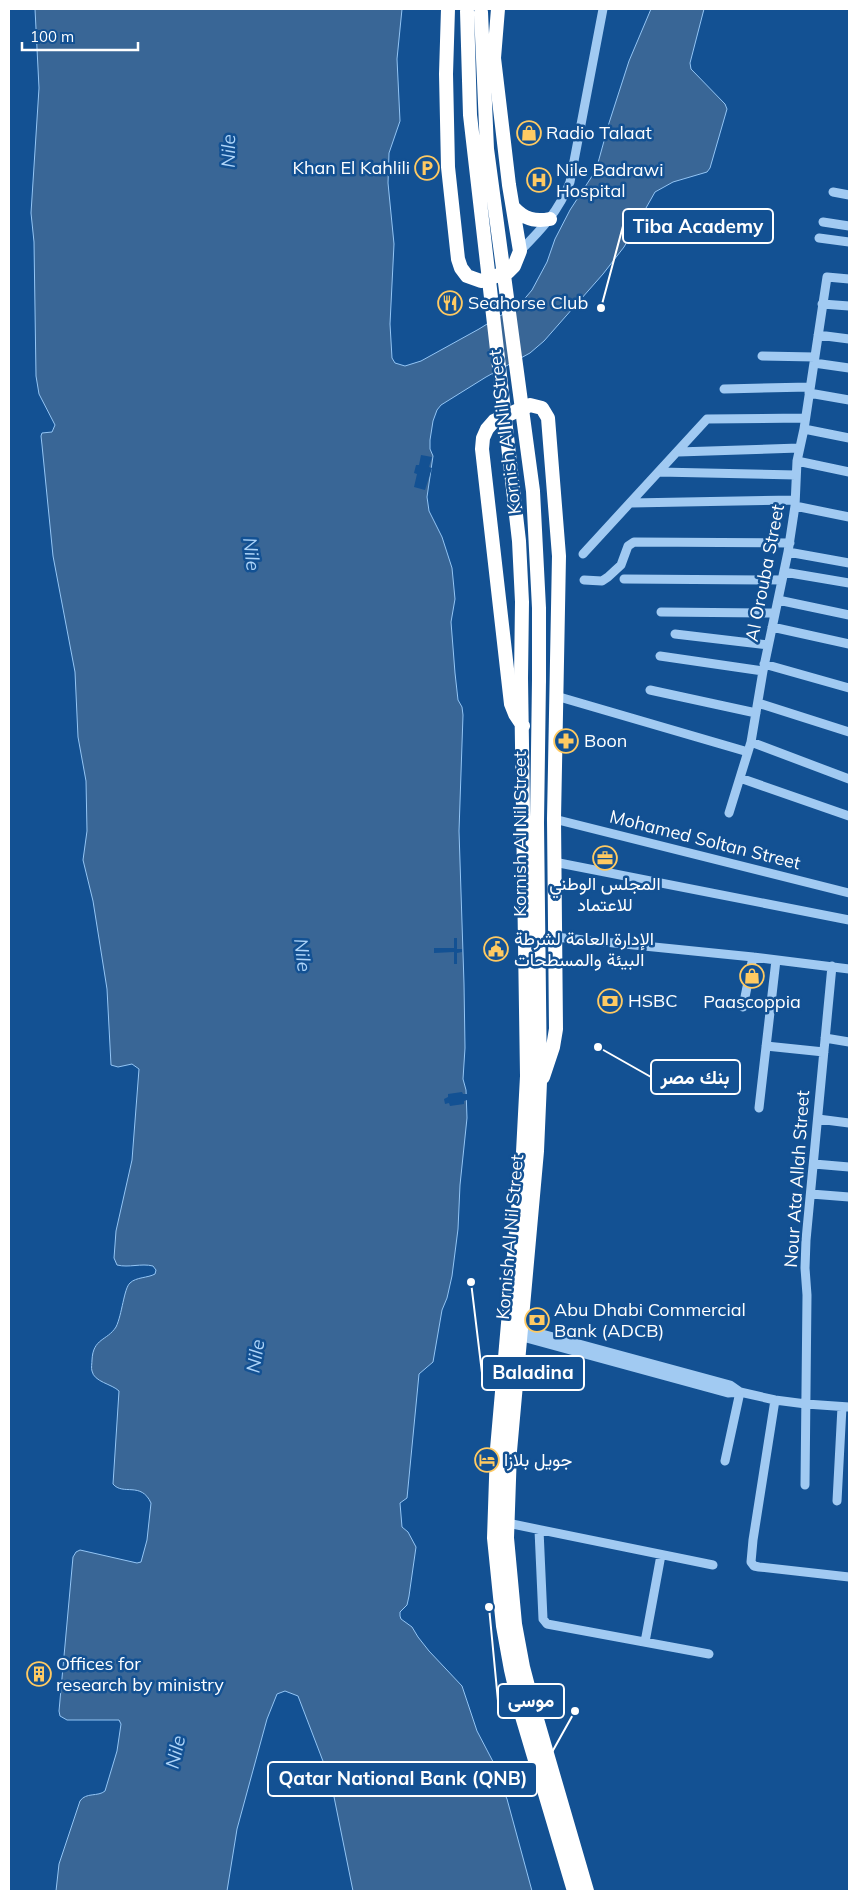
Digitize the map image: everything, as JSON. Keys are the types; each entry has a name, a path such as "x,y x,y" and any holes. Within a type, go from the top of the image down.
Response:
{"highway":[{"path":"448,9 446,74 448,167 459,264 467,276 481,281 508,272 514,266 520,251 494,58 498,9"},
{"name":"Kornish Al Nil Street","path":"474,10 470,115 519,541 522,602 521,678 527,1076 523,1152 497,1449 494,1538 502,1626 511,1670 521,1713 574,1891"},
{"name":"Kornish Al Nil Street","path":"474,10 487,149 533,491 539,608 537,823 540,1082 537,1150 520,1332 508,1486 507,1523 513,1607 523,1667 587,1891"},
{"path":"514,208 526,218 534,220 550,219"},
{"path":"523,726 510,704 482,449 483,438 487,429 494,421 530,405 542,408 548,418 559,556 554,819 556,1029 548,1065 540,1082"},
{"path":"537,823 554,844"}],"street":[{"path":"520,251 558,208 570,182 603,9"},
{"path":"833,192 849,195"},
{"path":"823,222 849,226"},
{"path":"819,238 849,242"},
{"name":"Al Orouba Street","path":"729,813 748,752 763,667 789,548 795,503 797,461 804,429 826,277 849,279"},
{"path":"822,304 849,306"},
{"path":"818,335 849,339"},
{"path":"762,356 814,360 849,368"},
{"path":"724,389 810,390 849,400"},
{"path":"583,554 706,420 712,418 805,418"},
{"path":"804,429 849,438"},
{"path":"678,452 799,448"},
{"path":"797,461 849,472"},
{"path":"659,472 796,475"},
{"path":"631,503 795,503 849,517"},
{"path":"584,580 602,581 608,578 621,565 628,546 634,542 789,548 849,563"},
{"path":"624,579 783,576 849,583"},
{"path":"778,600 849,615"},
{"path":"661,612 775,613"},
{"path":"772,627 849,644"},
{"path":"675,634 768,645"},
{"path":"660,656 763,667 849,688"},
{"path":"650,690 756,713"},
{"path":"556,696 748,752"},
{"path":"758,703 849,732"},
{"path":"750,742 849,779"},
{"path":"740,778 849,816"},
{"name":"Mohamed Soltan Street","path":"554,819 849,893"},
{"path":"554,862 849,920"},
{"path":"555,937 753,957 849,969"},
{"path":"743,1007 753,957"},
{"path":"759,1108 776,960"},
{"name":"Nour Ata Allah Street","path":"805,1485 806,1240 832,966"},
{"path":"825,1038 849,1042"},
{"path":"766,1046 824,1052"},
{"path":"818,1119 849,1123"},
{"path":"814,1164 849,1167"},
{"path":"811,1194 849,1197"},
{"path":"520,1332 728,1392 740,1392 775,1400 806,1404 846,1407 837,1500"},
{"path":"725,1461 740,1392"},
{"path":"775,1400 751,1562 754,1566 759,1567 849,1577"},
{"path":"507,1523 713,1566"},
{"path":"539,1530 543,1619 547,1624 709,1654"},
{"path":"645,1642 661,1555"}],"water":[{"name":"Nile","path":"35,9 402,9 397,59 400,121 389,153 388,183 394,244 390,324 392,358 395,363 405,366 421,361 479,329 521,303 532,290 547,262 555,239 570,210 596,170 629,61 651,9 704,9 690,63 691,69 725,104 727,109 710,168 707,172 673,182 655,192 624,247 603,274 544,341 530,353 441,405 433,421 430,440 430,449 433,456 427,497 429,511 442,537 452,568 455,599 451,622 458,700 462,707 463,715 459,831 464,984 465,1048 463,1079 466,1090 467,1118 460,1185 458,1229 452,1276 442,1310 433,1362 419,1374 407,1498 400,1503 402,1527 408,1532 416,1547 407,1605 400,1612 400,1616 401,1619 412,1627 429,1651 462,1686 477,1731 500,1775 501,1786 507,1799 532,1891 353,1891 331,1782 298,1696 285,1691 277,1694 267,1719 237,1829 227,1891 56,1891 59,1864 80,1801 85,1796 105,1791 117,1751 121,1724 119,1720 67,1720 60,1716 73,1557 80,1550 137,1563 141,1562 147,1540 151,1503 142,1492 122,1489 113,1484 119,1391 93,1375 93,1353 98,1344 116,1327 126,1290 130,1283 155,1274 156,1270 153,1266 148,1265 117,1265 114,1258 116,1231 132,1160 139,1069 132,1064 118,1067 111,1065 107,989 93,901 83,860 87,831 86,781 78,737 75,672 53,556 41,436 42,433 52,432 55,425 39,394 36,376 34,242 31,213 39,88"}],"pier":[{"path":"421,455 432,457 429,467 432,468 425,490 414,487 417,474 414,473 416,465 419,465"},
{"path":"454,938 457,938 457,949 462,949 462,952 457,953 457,964 454,964 454,952 434,953 434,948 454,948"},
{"path":"462,1092 467,1094 467,1100 464,1101 464,1104 450,1106 449,1103 445,1104 444,1099 448,1097 448,1094"}],"place":[{"name":"Radio Talaat","path":"529,133"},
{"name":"Khan El Kahlili","path":"427,168"},
{"name":"Nile Badrawi Hospital","path":"539,180"},
{"name":"Seahorse Club","path":"450,303"},
{"name":"Tiba Academy","path":"601,308"},
{"name":"Boon","path":"566,741"},
{"name":"المجلس الوطني للاعتماد","path":"605,858"},
{"name":"الإدارة العامة لشرطة البيئة والمسطحات","path":"496,949"},
{"name":"Paascoppia","path":"752,976"},
{"name":"HSBC","path":"610,1001"},
{"name":"بنك مصر","path":"598,1047"},
{"name":"Baladina","path":"471,1282"},
{"name":"Abu Dhabi Commercial Bank (ADCB)","path":"537,1320"},
{"name":"جويل بلازا","path":"487,1460"},
{"name":"موسى","path":"489,1607"},
{"name":"Offices for research by ministry","path":"39,1674"},
{"name":"Qatar National Bank (QNB)","path":"575,1711"}]}
